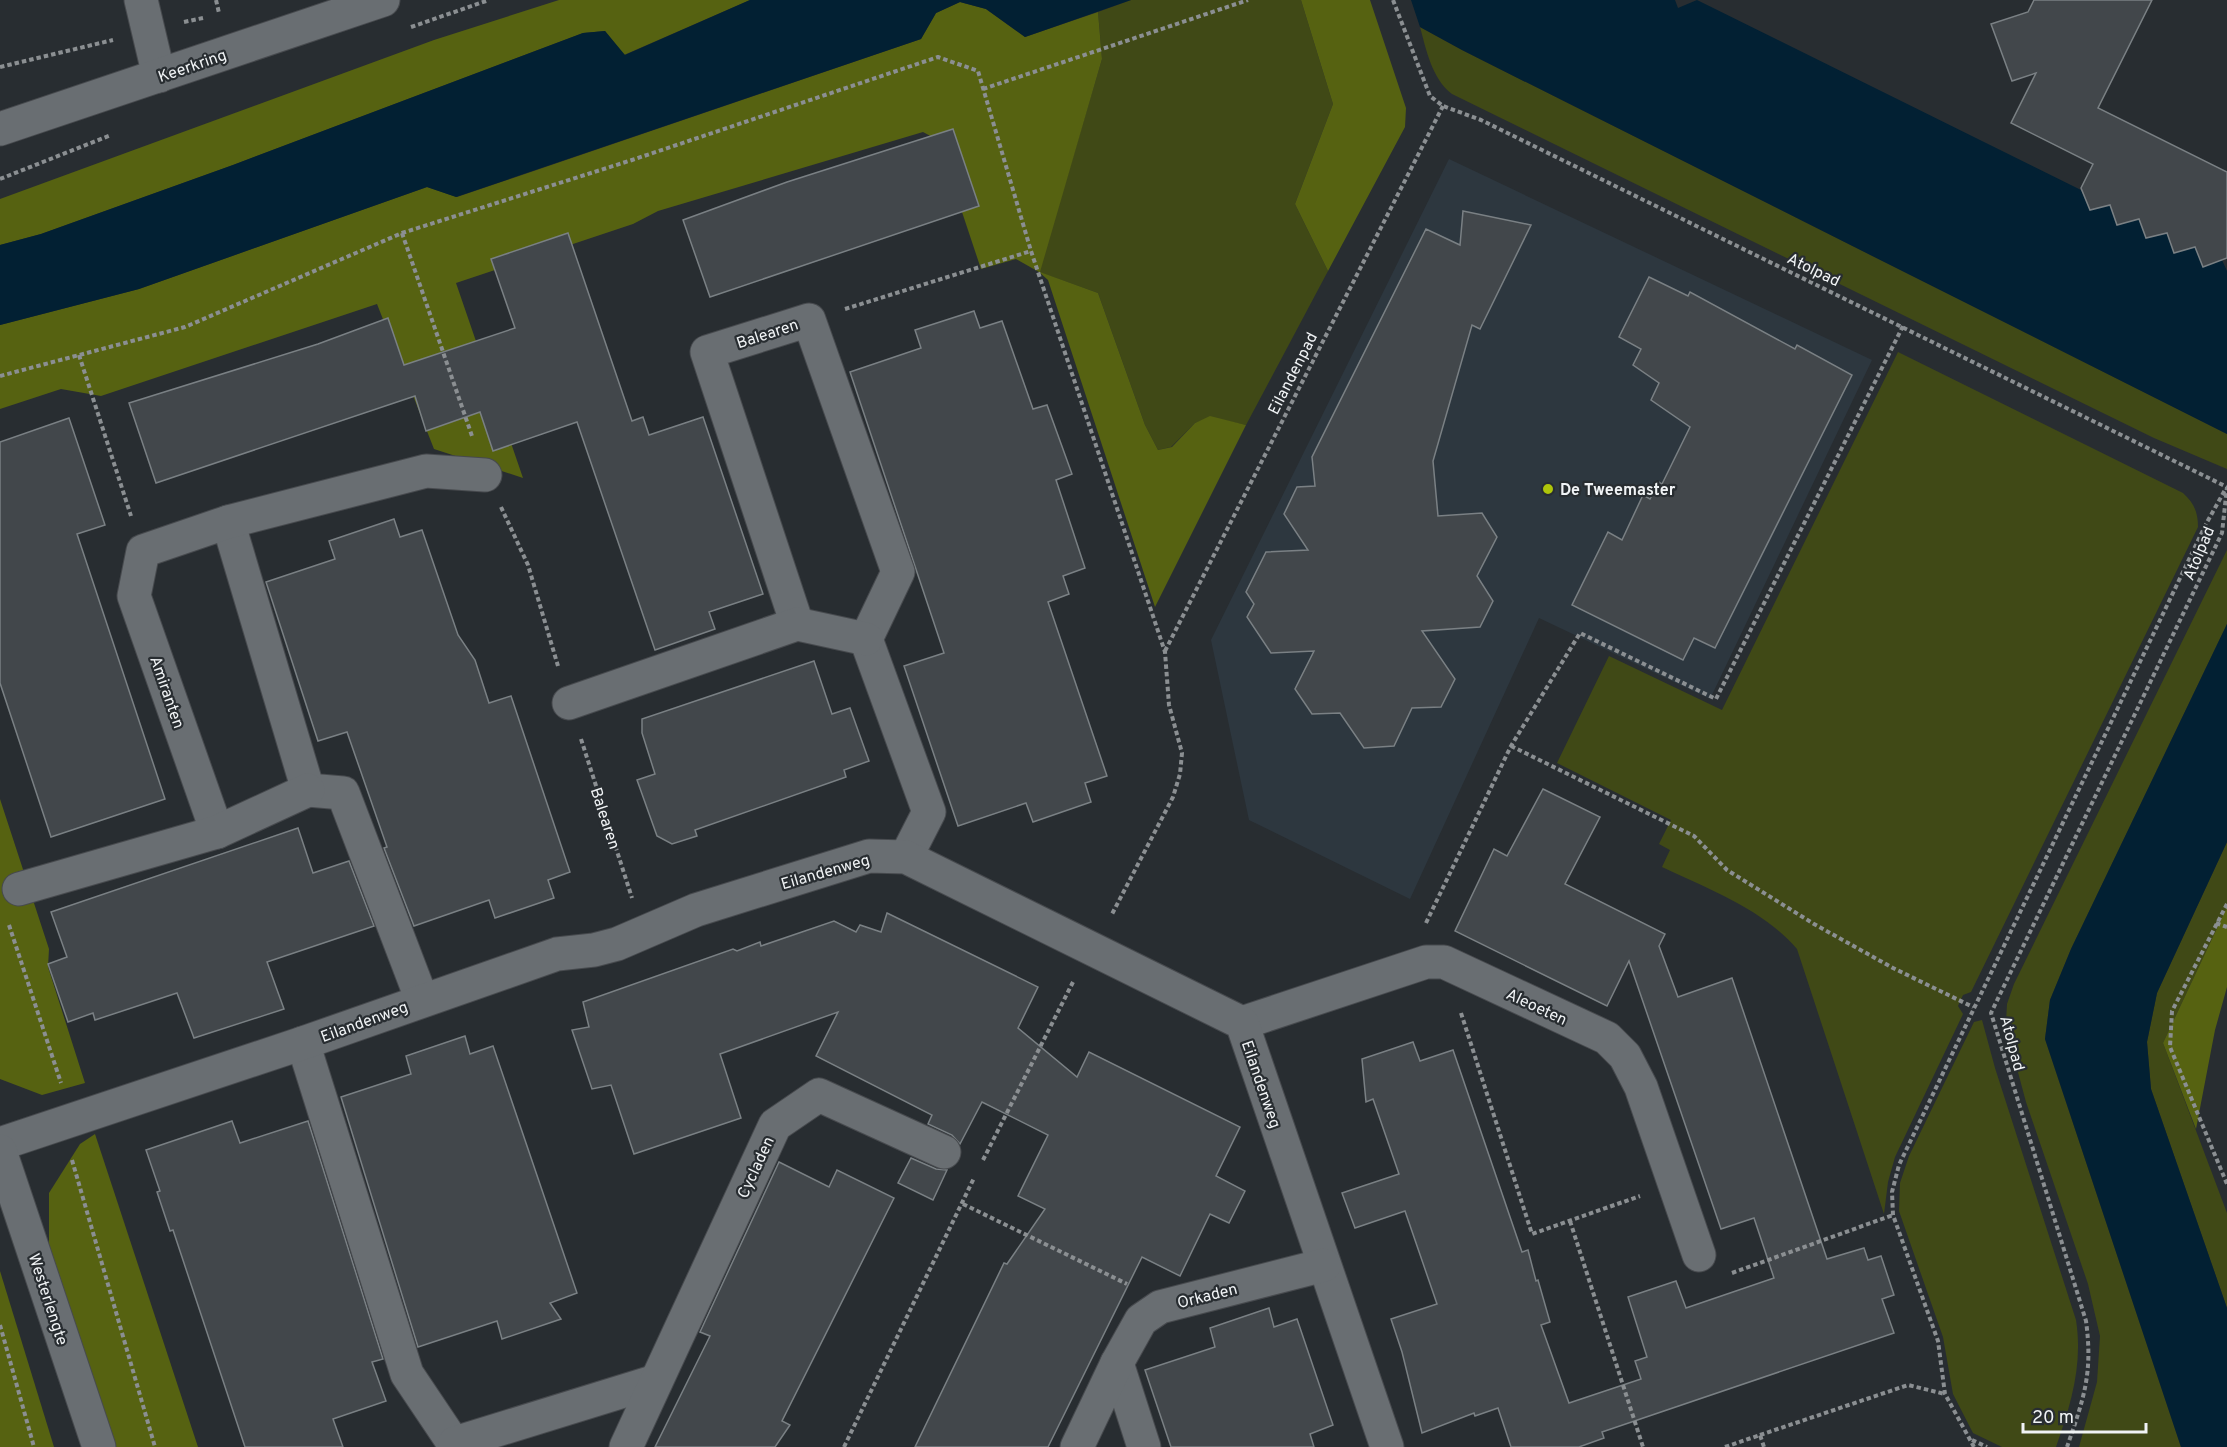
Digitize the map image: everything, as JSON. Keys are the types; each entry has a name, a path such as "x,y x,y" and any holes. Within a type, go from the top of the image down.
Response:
{"street":[{"path":"141,0 159,76"},
{"name":"Keerkring","path":"0,129 383,0"},
{"name":"Balearen","path":"797,624 707,352 809,320 898,572 866,639"},
{"path":"143,551 228,522 426,471 485,474"},
{"path":"228,522 308,790"},
{"name":"Amiranten","path":"143,551 134,596 217,832"},
{"path":"569,703 797,624 866,639 929,812 906,857"},
{"path":"19,890 217,832 308,790 343,794 422,1000"},
{"name":"Eilandenweg","path":"0,1144 303,1043 557,954 594,950 643,933 696,910 869,856 906,857 1242,1023 1387,1447"},
{"path":"1242,1023 1435,962"},
{"name":"Aleoeten","path":"1435,962 1607,1038 1625,1056 1641,1087 1699,1255"},
{"path":"303,1043 407,1374 455,1445 656,1382"},
{"name":"Cycladen","path":"626,1447 775,1125 819,1095 944,1152"},
{"name":"Westerlengte","path":"0,1151 99,1447"},
{"name":"Orkaden","path":"1077,1447 1117,1363 1141,1320 1160,1307 1324,1265"},
{"path":"1117,1363 1144,1447"}],"path":[{"path":"216,0 219,13"},
{"path":"983,89 1248,0"},
{"path":"1393,0 1430,96 1443,106"},
{"path":"0,376 185,327 402,232 621,163 938,57 978,71 1031,251 1165,652 1169,705 1182,753 1180,774 1173,797 1092,950 1062,1000 844,1447"},
{"name":"Atolpad","path":"1443,106 1481,120 2227,487 2222,533 1992,1013 2086,1321 2091,1356 2067,1447"},
{"name":"Eilandenpad","path":"1165,652 1443,106"},
{"name":"Balearen","path":"402,232 485,474 528,566 569,703 643,933"},
{"path":"809,320 1031,251"},
{"path":"1674,1183 1532,1234 1422,931 1511,746 1580,633 1716,699 1903,326"},
{"path":"79,355 143,551"},
{"path":"1974,1447 1945,1394 1938,1341 1893,1215 1893,1192 1899,1165 2206,524 2227,487"},
{"path":"1511,746 1694,836 1727,870 1814,924 1893,968 1973,1007"},
{"path":"2227,904 2172,1011 2170,1047 2227,1184"},
{"path":"8,922 68,1101 62,1123 155,1447"},
{"path":"2216,924 2227,927"},
{"path":"963,1204 1132,1286 1160,1307"},
{"path":"1699,1255 1721,1276 1893,1215"},
{"path":"1570,1221 1643,1447"},
{"path":"0,1325 34,1447"},
{"path":"1725,1447 1908,1385 1945,1394"},
{"path":"1761,1435 1764,1447"},
{"path":"1971,1440 1987,1447"}],"shaded area":[{"name":"De Tweemaster","path":"1449,159 1872,360 1710,699 1539,618 1410,899 1249,820 1211,640"}],"green space":[{"path":"559,0 750,0 624,55 605,31 583,33 233,165 41,234 0,245 0,199 434,40"},
{"path":"1131,0 1301,0 1333,104 1295,204 1328,271 1246,425 1210,417 1195,423 1171,447 1158,450 1145,425 1098,293 1039,272 1102,59 1098,12"},
{"path":"1301,0 1370,0 1406,108 1405,127 1328,271 1295,204 1333,104"},
{"path":"960,2 986,9 1025,37 1098,12 1102,59 1040,272 1098,293 1145,425 1158,450 1172,447 1195,423 1210,416 1246,425 1155,607 1048,280 1016,259 981,269 938,140 923,132 658,211 633,224 456,283 523,478 434,449 377,304 101,396 61,389 0,409 0,325 139,289 427,187 457,197 921,39 936,13"},
{"path":"1420,27 2227,434 2227,469 2154,438 1452,94 1445,88 1435,72 1427,54"},
{"path":"1898,352 2183,493 2195,508 2198,527 1971,992 1963,995 1958,1006 1963,1014 1895,1157 1888,1182 1884,1214 1797,949 1784,935 1752,912 1717,892 1662,867 1670,850 1659,844 1671,820 1557,763 1609,656 1722,710"},
{"path":"2227,550 2227,624 2071,949 2050,1000 2045,1039 2181,1447 2079,1447 2097,1382 2100,1336 2088,1284 2026,1102 2006,1023 2007,1004 2014,984"},
{"path":"0,799 49,949 48,967 85,1083 42,1095 0,1079"},
{"path":"2227,842 2227,907 2163,1043 2227,1213 2227,1308 2151,1089 2147,1042 2157,993"},
{"path":"2227,907 2227,987 2215,1030 2196,1129 2163,1043"},
{"path":"1982,1020 1995,1068 2076,1320 2077,1369 2056,1447 2002,1447 1973,1433 1953,1394 1943,1337 1899,1211 1900,1183 1909,1156 1974,1022"},
{"path":"95,1134 198,1447 115,1447 49,1248 49,1193 80,1144"},
{"path":"0,1271 54,1447 0,1447"}],"water":[{"path":"750,0 1131,0 1025,37 986,9 960,2 936,13 921,39 456,197 427,187 139,289 0,325 0,245 41,234 233,165 583,33 605,31 625,55"},
{"path":"1411,0 1675,0 1678,8 1697,0 2081,190 2090,210 2110,205 2117,225 2139,219 2146,238 2167,233 2174,253 2195,247 2203,267 2222,260 2227,271 2227,434 1462,50 1420,27"},
{"path":"2227,624 2227,842 2157,993 2147,1042 2151,1089 2227,1308 2227,1447 2181,1447 2045,1039 2050,1000 2071,949"}],"building":[{"path":"2034,0 2152,0 2098,108 2227,172 2227,258 2203,267 2195,247 2174,253 2167,233 2146,238 2139,219 2117,225 2110,205 2090,210 2081,188 2093,164 2011,123 2036,73 2012,81 1991,24 2028,12"},
{"path":"953,129 979,206 710,297 683,220 787,182"},
{"path":"1463,211 1531,225 1480,329 1472,325 1433,461 1438,516 1482,513 1497,537 1477,576 1493,601 1480,627 1422,631 1455,679 1441,707 1412,708 1394,746 1364,748 1340,713 1312,714 1295,689 1314,651 1271,653 1247,617 1254,604 1246,592 1266,552 1308,550 1284,514 1297,487 1315,486 1312,457 1426,229 1460,245"},
{"path":"568,233 632,421 643,417 649,435 703,417 763,594 709,612 715,629 655,650 577,422 493,451 480,412 426,431 415,396 156,483 129,403 318,344 388,318 404,365 515,328 491,259"},
{"path":"1649,277 1688,296 1690,292 1795,349 1797,345 1852,375 1715,648 1694,638 1683,660 1572,605 1608,532 1622,540 1643,495 1650,499 1659,482 1662,484 1690,427 1651,400 1659,383 1633,365 1641,349 1619,337"},
{"path":"974,311 980,328 1002,321 1033,409 1047,405 1072,474 1056,480 1085,568 1063,576 1069,594 1048,602 1107,776 1085,783 1091,802 1033,822 1026,803 958,826 904,666 944,653 850,372 921,348 915,330"},
{"path":"69,418 105,525 77,534 165,799 51,837 0,683 0,442"},
{"path":"394,519 400,537 422,530 458,635 475,660 489,703 511,696 570,872 548,880 554,898 495,918 489,900 414,926 384,848 387,847 347,732 318,741 266,582 335,559 329,541"},
{"path":"814,661 832,714 850,708 869,761 844,770 846,777 695,830 697,836 672,844 657,836 637,780 655,774 642,733 642,719"},
{"path":"1543,789 1600,817 1565,884 1665,934 1659,946 1678,997 1732,978 1827,1259 1864,1248 1868,1260 1881,1256 1894,1295 1882,1299 1894,1333 1602,1432 1604,1438 1579,1447 1511,1447 1498,1408 1475,1416 1474,1413 1422,1433 1402,1352 1391,1319 1437,1304 1405,1211 1355,1228 1342,1193 1399,1174 1373,1099 1366,1102 1362,1059 1413,1042 1420,1061 1453,1050 1522,1252 1528,1250 1536,1281 1538,1280 1550,1322 1541,1325 1569,1403 1641,1379 1635,1361 1647,1357 1628,1297 1676,1281 1686,1308 1774,1278 1754,1218 1721,1229 1629,961 1607,1006 1455,931 1494,849 1507,856"},
{"path":"298,828 313,873 349,861 374,926 267,962 284,1009 194,1038 177,993 95,1020 93,1013 68,1022 48,964 67,957 51,912"},
{"path":"887,913 1038,987 1018,1028 1077,1077 1089,1052 1240,1127 1216,1176 1245,1191 1229,1223 1210,1214 1180,1276 1142,1257 1048,1447 915,1447 1004,1263 1007,1264 1045,1209 1018,1196 1048,1135 982,1102 960,1144 952,1135 928,1124 932,1115 816,1056 838,1012 720,1054 741,1118 634,1154 611,1085 592,1089 572,1030 589,1027 583,1002 733,949 737,951 760,942 761,946 834,921 856,932 860,925 881,932"},
{"path":"465,1036 470,1054 493,1046 577,1293 550,1303 561,1319 502,1339 497,1321 418,1347 341,1097 411,1074 406,1056"},
{"path":"232,1121 240,1143 308,1121 383,1359 372,1362 386,1401 333,1419 343,1447 245,1447 173,1230 170,1231 146,1150"},
{"path":"911,1158 936,1169 947,1170 933,1200 898,1183"},
{"path":"779,1162 829,1187 837,1170 894,1198 782,1421 790,1425 775,1447 655,1447 710,1336 700,1332"},
{"path":"1269,1308 1274,1327 1297,1319 1333,1425 1310,1434 1314,1447 1171,1447 1145,1370 1215,1347 1210,1328"}],"place":[{"name":"De Tweemaster","path":"1548,489"}]}
